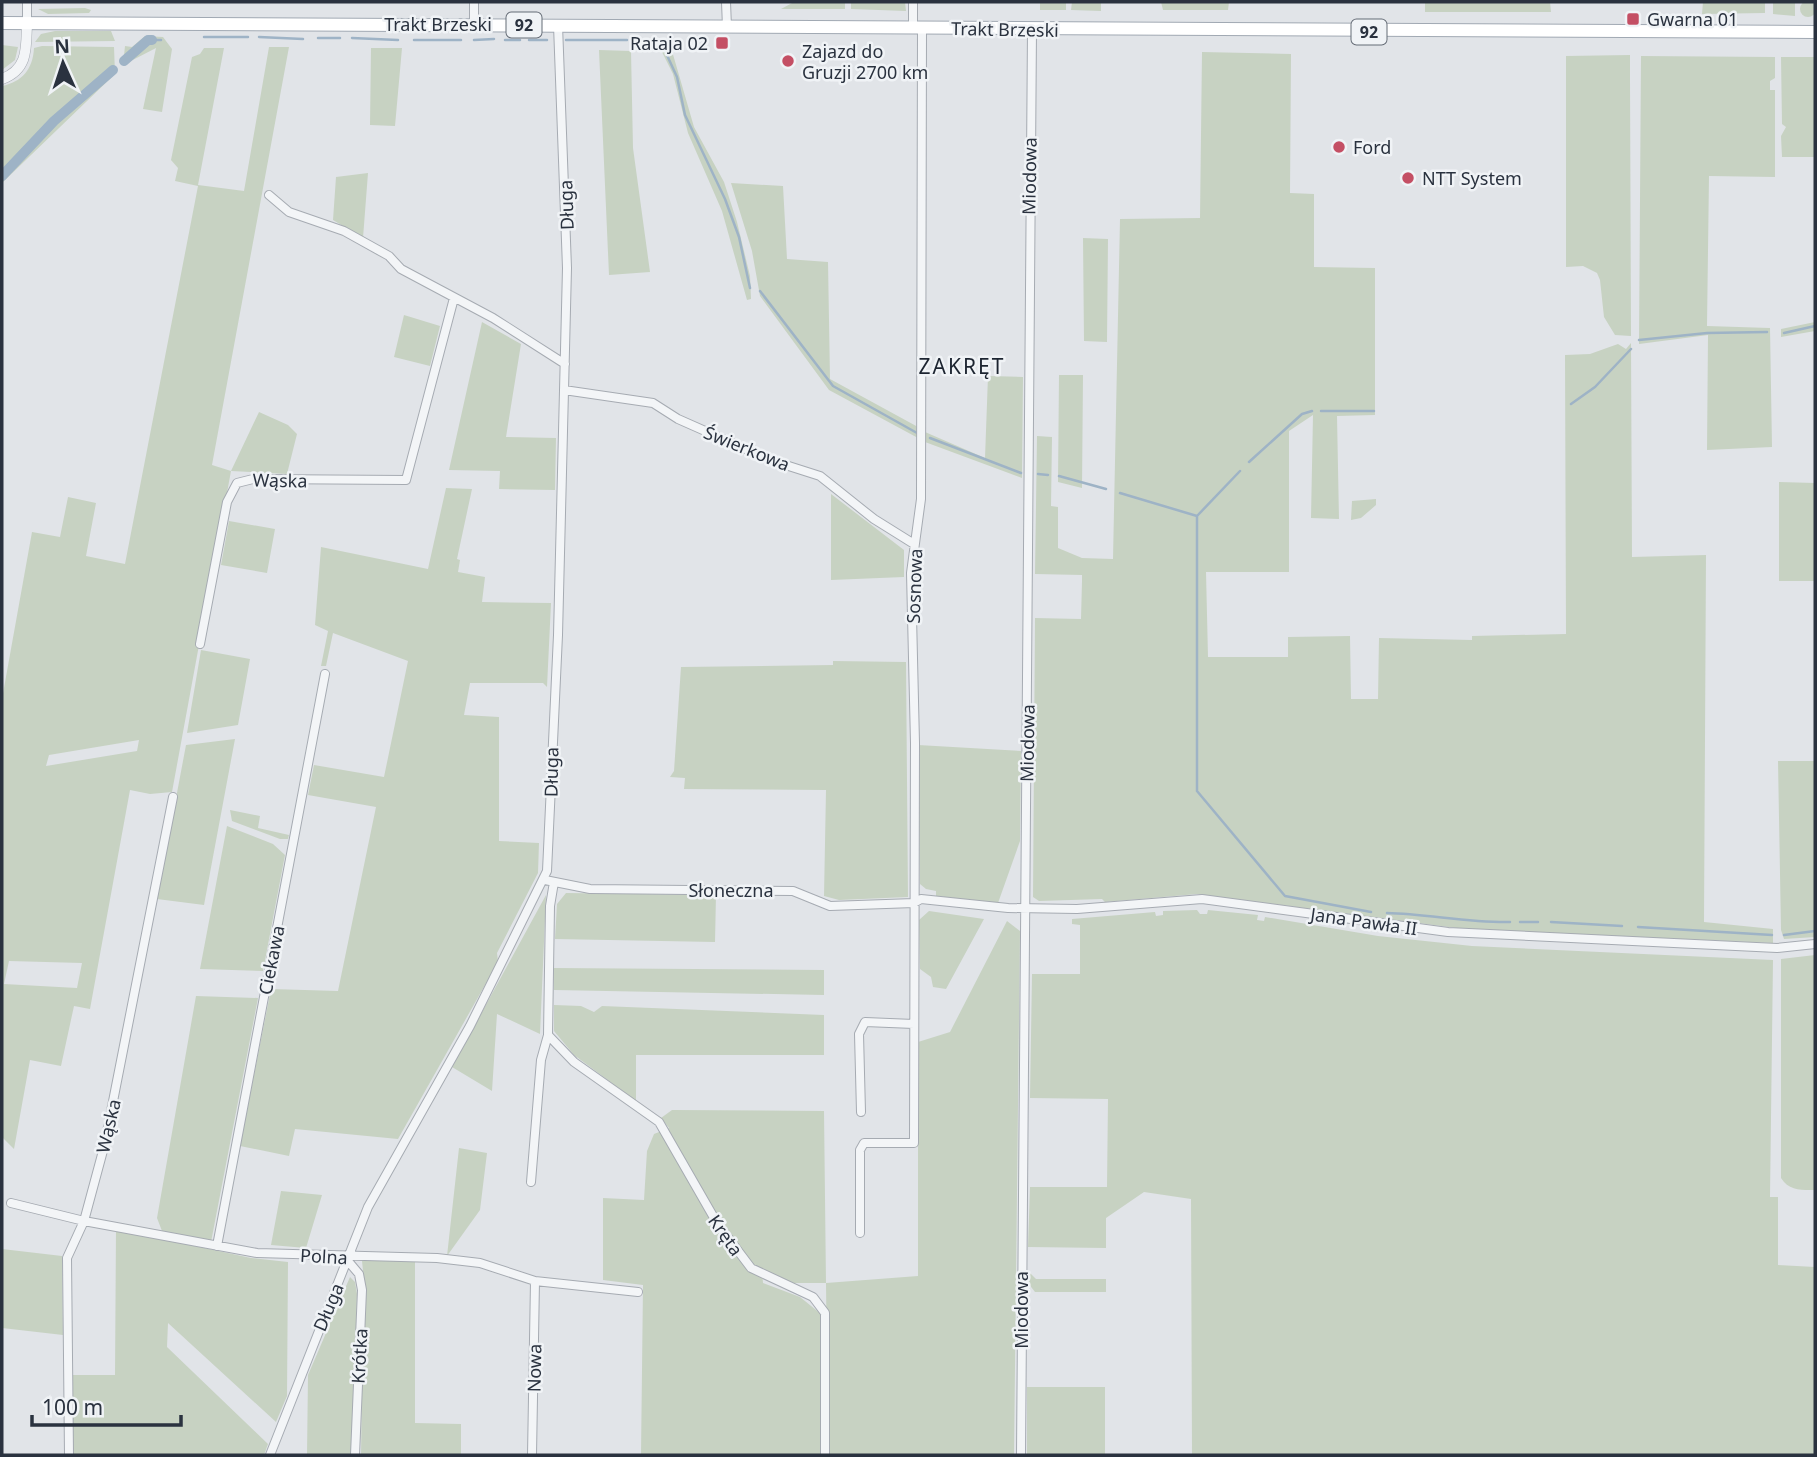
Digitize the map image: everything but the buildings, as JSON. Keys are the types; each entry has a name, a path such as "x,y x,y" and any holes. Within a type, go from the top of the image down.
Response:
{"main road":[{"name":"Trakt Brzeski","path":"2,23 1815,32"}],"street":[{"path":"2,79 15,72 25,58 27,2"},
{"path":"474,2 474,25"},
{"path":"726,2 727,27"},
{"name":"Sosnowa","path":"860,1233 860,1150 864,1143 914,1143 911,572 921,499 917,29 913,2"},
{"name":"Długa","path":"270,1455 380,1184 476,1014 545,880 549,853 558,635 565,364 566,201 558,25"},
{"name":"Miodowa","path":"1021,1455 1032,30"},
{"path":"269,195 289,212 344,230 389,256 401,270 541,347 565,364"},
{"name":"Wąska","path":"200,644 228,502 237,483 253,479 405,480 454,298"},
{"name":"Świerkowa","path":"564,390 653,403 678,419 773,461 820,476 874,519 914,544"},
{"name":"Ciekawa","path":"217,1246 325,674"},
{"name":"Wąska","path":"69,1455 66,1261 84,1221 104,1147 173,797"},
{"name":"Słoneczna","path":"545,880 590,890 793,891 830,906 914,903"},
{"path":"531,1182 541,1060 548,1035 550,906 554,882"},
{"name":"Jana Pawła II","path":"914,903 930,900 1026,908 1077,909 1202,899 1247,902 1367,923 1489,935 1777,948 1815,944"},
{"path":"861,1112 859,1034 865,1022 914,1024"},
{"name":"Kręta","path":"548,1035 574,1062 659,1122 717,1223 751,1268 813,1297 825,1312 825,1455"},
{"name":"Polna","path":"11,1203 84,1221 257,1253 348,1259 437,1258 480,1263 535,1281 638,1292"},
{"name":"Krótka","path":"348,1259 359,1274 362,1290 355,1455"},
{"name":"Nowa","path":"532,1455 535,1281"}],"green space":[{"path":"1808,1 1814,3 1814,15 1808,17 1802,15 1800,9 1802,3"},
{"path":"794,2 845,2 845,9 781,9"},
{"path":"851,2 905,2 906,11 851,9"},
{"path":"1040,2 1066,2 1066,10 1040,10"},
{"path":"1072,2 1101,2 1101,11 1071,10"},
{"path":"1161,2 1229,2 1228,10 1163,10"},
{"path":"1425,2 1550,2 1551,12 1425,12"},
{"path":"1703,2 1765,2 1765,13 1702,14"},
{"path":"1773,2 1795,2 1795,16 1773,14"},
{"path":"38,9 91,10 89,13 48,14"},
{"path":"55,31 111,31 115,41 35,42 41,34"},
{"path":"145,36 163,37 172,49 162,112 143,109 156,48 123,65 125,46 132,47"},
{"path":"2,45 18,47 15,60 2,70"},
{"path":"114,47 115,74 2,183 2,86 21,78 29,68 34,48"},
{"path":"269,47 289,47 212,465 231,471 172,792 150,794 130,790 90,1009 74,1006 61,1066 30,1060 14,1149 2,1137 2,699 32,532 60,537 68,497 96,503 86,556 125,564 198,186 175,181 178,168 171,160 192,57 200,54 204,48 224,48 198,185 244,191","holes":["139,740 137,751 46,766 49,755","9,961 82,963 77,988 4,984"]},
{"path":"371,48 402,48 395,126 370,125"},
{"path":"599,50 631,51 633,148 650,272 609,275"},
{"path":"661,50 672,51 694,127 724,182 750,276 751,299 747,300 722,211 688,133 673,74"},
{"path":"1202,52 1291,54 1290,193 1314,194 1314,267 1375,268 1375,415 1337,416 1339,519 1311,518 1313,415 1289,431 1289,572 1206,572 1208,657 1288,657 1288,637 1350,636 1351,699 1378,699 1379,638 1472,640 1472,636 1566,634 1565,355 1590,354 1618,344 1626,349 1631,343 1632,557 1706,555 1704,922 1773,929 1773,943 1472,930 1197,894 1105,902 1102,899 1039,901 1033,897 1035,618 1081,619 1082,581 1082,575 1035,574 1037,436 1052,437 1051,506 1058,507 1058,548 1082,558 1113,559 1120,219 1200,218"},
{"path":"1630,55 1631,336 1615,335 1604,317 1597,273 1583,266 1566,267 1566,56"},
{"path":"1641,56 1775,57 1775,78 1770,81 1770,90 1775,90 1775,177 1709,176 1707,326 1770,328 1772,447 1707,450 1708,335 1639,344"},
{"path":"1781,57 1815,57 1815,157 1782,157 1781,136 1786,127 1782,124"},
{"path":"368,173 363,238 333,220 336,177"},
{"path":"731,183 783,186 787,259 828,262 830,379 918,427 918,438 829,390 760,296 752,251"},
{"path":"1083,238 1108,239 1107,342 1084,341"},
{"path":"404,315 440,326 430,366 394,357"},
{"path":"482,322 521,344 506,437 556,438 555,490 499,489 500,471 449,470"},
{"path":"1815,322 1815,331 1781,337 1781,329"},
{"path":"1059,375 1083,375 1082,488 1058,482"},
{"path":"988,376 1023,377 1022,478 925,442 925,432 985,458"},
{"path":"259,412 288,425 297,434 287,474 231,471"},
{"path":"1779,482 1815,483 1815,581 1779,581"},
{"path":"446,488 472,489 457,559 460,560 458,572 485,577 482,602 551,603 547,687 543,683 470,683 464,715 499,717 499,841 539,843 538,873 497,953 498,962 398,1139 295,1129 289,1156 240,1146 271,989 338,991 376,807 308,795 314,765 384,777 408,661 333,633 326,666 321,666 328,631 315,625 321,547 428,569"},
{"path":"831,494 904,550 904,577 831,580"},
{"path":"1376,499 1376,505 1361,518 1351,520 1352,501"},
{"path":"229,521 275,529 267,573 221,565"},
{"path":"201,650 250,659 238,725 187,733"},
{"path":"833,661 906,662 908,897 839,900 824,896 826,790 684,789 685,778 670,777 674,771 681,667 833,665"},
{"path":"235,739 204,905 157,899 186,745"},
{"path":"918,745 1021,751 1020,841 998,903 936,896 936,891 926,889 920,884"},
{"path":"1778,761 1815,761 1815,937 1784,939 1781,930"},
{"path":"230,810 260,816 258,828 289,835 288,839 280,839 232,821"},
{"path":"227,826 273,844 285,855 263,971 200,969"},
{"path":"566,893 716,895 715,942 555,939 557,904"},
{"path":"546,895 540,1034 497,1014 492,1091 452,1067"},
{"path":"1197,910 1200,914 1207,914 1208,910 1258,915 1257,920 1264,921 1265,917 1378,936 1472,946 1773,960 1770,1197 1778,1197 1778,1265 1815,1267 1815,1455 1192,1455 1191,1199 1144,1192 1106,1218 1106,1248 1028,1247 1030,1187 1107,1187 1108,1099 1030,1098 1032,974 1080,974 1080,925 1072,924 1072,919 1155,912 1156,916 1163,915 1163,911"},
{"path":"929,911 984,919 946,989 933,987 931,977 920,969 919,920"},
{"path":"1007,921 1020,931 1014,1455 828,1455 826,1283 918,1276 918,1042 950,1032"},
{"path":"1815,955 1815,1190 1805,1190 1792,1188 1781,1178 1781,959"},
{"path":"553,968 824,970 824,995 554,990"},
{"path":"196,996 258,998 211,1242 162,1231 157,1218"},
{"path":"554,1005 581,1006 594,1012 602,1006 824,1015 824,1055 636,1055 636,1101 574,1055 554,1031"},
{"path":"672,1110 824,1111 826,1283 792,1283 762,1271 763,1283 800,1297 821,1314 821,1455 641,1455 643,1285 603,1280 603,1198 644,1200 647,1151 654,1134 669,1128 661,1118"},
{"path":"459,1148 487,1153 480,1210 447,1256"},
{"path":"281,1191 322,1195 306,1248 271,1245"},
{"path":"116,1229 251,1258 288,1262 287,1396 276,1422 168,1323 167,1347 268,1444 264,1455 73,1455 72,1375 115,1375"},
{"path":"2,1249 62,1256 63,1335 2,1328"},
{"path":"362,1261 415,1261 415,1423 461,1424 461,1455 361,1455 363,1322 366,1299"},
{"path":"1028,1271 1036,1279 1106,1279 1106,1292 1035,1292 1028,1283"},
{"path":"350,1277 355,1282 357,1294 352,1455 307,1455 308,1375"},
{"path":"1027,1387 1105,1387 1105,1455 1027,1455"}],"waterway":[{"path":"204,37 248,37"},
{"path":"259,37 303,39"},
{"path":"318,38 340,38"},
{"path":"352,38 398,40"},
{"path":"474,40 494,39"},
{"path":"124,61 148,40 152,40"},
{"path":"152,40 161,40"},
{"path":"414,40 461,40"},
{"path":"505,40 520,40"},
{"path":"529,40 547,40"},
{"path":"566,40 627,40"},
{"path":"642,41 658,41"},
{"path":"666,53 677,77 685,115 725,199 739,237 750,288"},
{"path":"2,176 54,121 113,70"},
{"path":"760,291 833,386 917,433"},
{"path":"1784,333 1815,326"},
{"path":"1639,340 1707,333 1767,332"},
{"path":"1571,404 1595,387 1631,349"},
{"path":"1249,462 1302,414 1312,411"},
{"path":"1321,411 1374,411"},
{"path":"930,438 1021,473"},
{"path":"1197,516 1240,471"},
{"path":"1038,474 1048,475"},
{"path":"1059,476 1106,489"},
{"path":"1120,493 1197,516 1197,791 1285,896 1371,912"},
{"path":"1387,913 1510,922"},
{"path":"1520,922 1538,922"},
{"path":"1551,922 1622,926"},
{"path":"1638,927 1772,935"},
{"path":"1784,935 1815,931"}],"place":[{"name":"Gwarna 01","path":"1633,19"},
{"name":"Rataja 02","path":"722,43"},
{"name":"Zajazd do Gruzji 2700 km","path":"788,61"},
{"name":"Ford","path":"1339,147"},
{"name":"NTT System","path":"1408,178"}],"district":[{"name":"ZAKRĘT","path":"962,366"}]}
